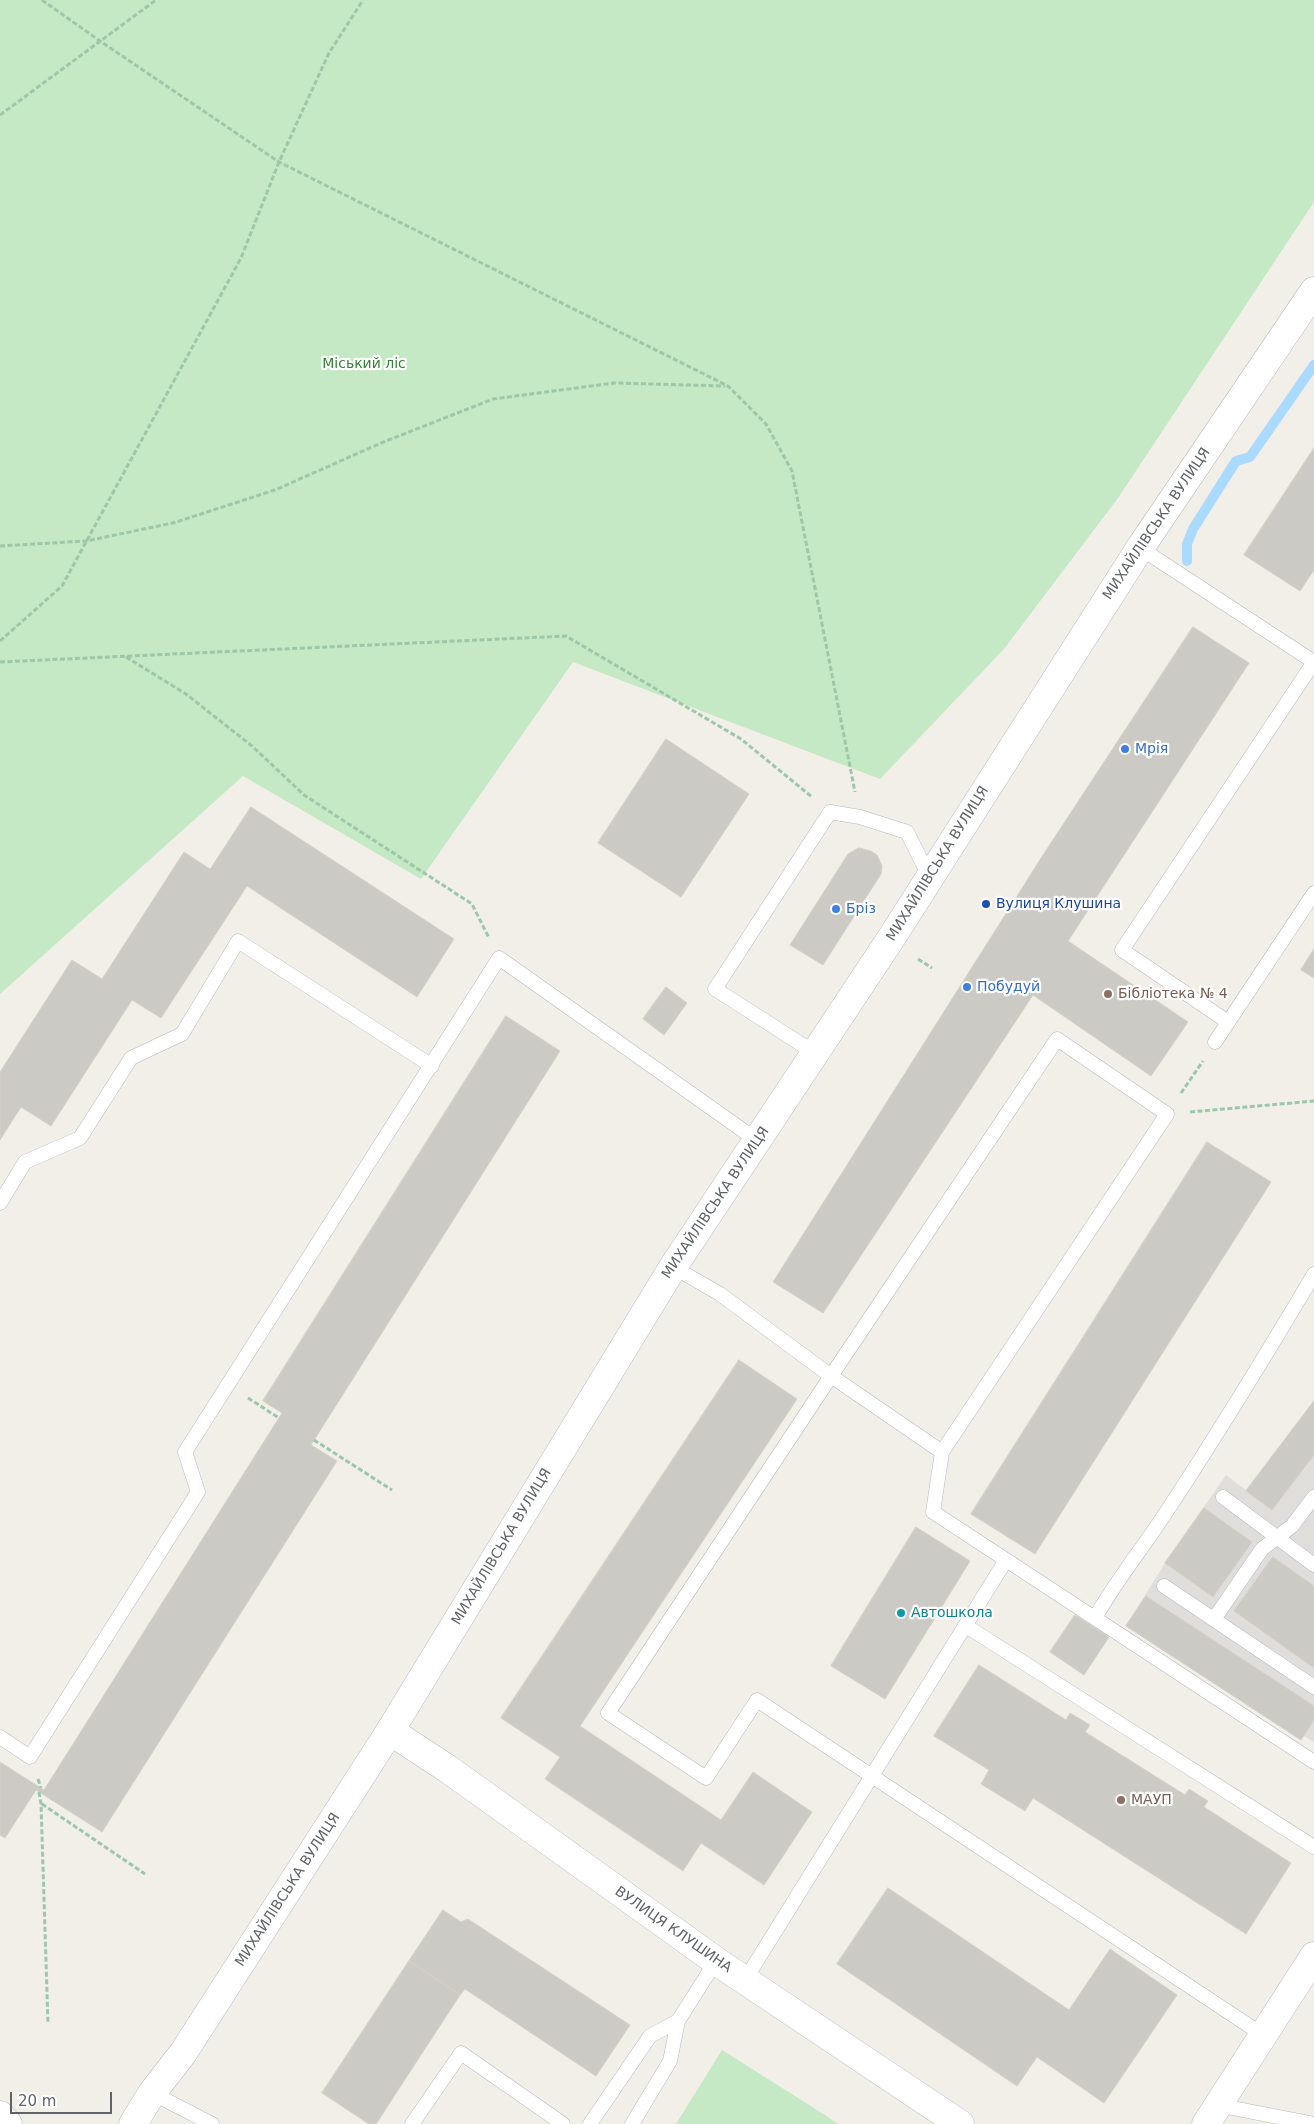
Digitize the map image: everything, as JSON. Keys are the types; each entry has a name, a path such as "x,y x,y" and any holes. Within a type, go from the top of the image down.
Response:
{"main road":[{"name":"МИХАЙЛІВСЬКА ВУЛИЦЯ","path":"133,2124 152,2094 183,2053 390,1731 673,1267 890,940 929,876 1140,548 1314,291"},
{"name":"ВУЛИЦЯ КЛУШИНА","path":"390,1731 448,1769 716,1961 960,2124"},
{"path":"1212,2115 1314,1956"},
{"path":"0,2115 8,2124"}],"lane":[{"path":"1140,548 1314,662 1122,950 1228,1022"},
{"path":"815,1053 715,989 830,812 860,817 907,832 929,876"},
{"path":"1215,1042 1314,893"},
{"path":"0,1203 25,1162 80,1138 131,1058 182,1034 238,941 432,1066"},
{"path":"0,1737 30,1757 198,1492 185,1452 499,958 758,1141"},
{"path":"1263,2035 757,1700 706,1778 608,1713 830,1376 1057,1039 1167,1114 942,1452 933,1512 1314,1760"},
{"path":"673,1267 720,1294 830,1376 942,1452"},
{"path":"1095,1618 1109,1593 1144,1546 1218,1431 1314,1274"},
{"path":"1223,1497 1314,1565"},
{"path":"1214,1619 1262,1549 1292,1526 1314,1497"},
{"path":"745,1980 1006,1560"},
{"path":"1164,1586 1314,1687"},
{"path":"966,1626 1314,1847"},
{"path":"632,2124 670,2061 678,2021 716,1961"},
{"path":"590,2124 650,2036 678,2021"},
{"path":"412,2124 461,2053 563,2124"},
{"path":"152,2094 212,2124"},
{"path":"1212,2115 1314,2124"}],"path":[{"path":"42,0 279,162 728,386 766,424 792,471 860,817"},
{"path":"0,115 156,0"},
{"path":"0,642 62,586 241,258 279,162 329,53 363,0"},
{"path":"0,546 86,541 173,523 275,490 381,443 493,399 614,383 728,386"},
{"path":"0,662 566,636 741,739 830,812"},
{"path":"124,656 186,694 252,746 304,794 472,904 499,958"},
{"path":"918,959 932,968"},
{"path":"1167,1114 1215,1042"},
{"path":"1167,1114 1314,1101"},
{"path":"228,1385 279,1418"},
{"path":"314,1440 392,1490"},
{"path":"39,1792 41,1804 48,2024"},
{"path":"41,1804 145,1874"}],"shaded area":[{"path":"1314,1401 1314,1742 1304,1736 1301,1740 1126,1626 1165,1563 1226,1475 1246,1490"}],"green space":[{"name":"Міський ліс","path":"0,0 1314,0 1314,202 1118,498 1004,649 880,779 573,662 421,879 243,776 0,994"},
{"path":"722,2050 825,2115 838,2124 676,2124"}],"building":[{"path":"1314,448 1314,570 1300,591 1244,555"},
{"path":"1193,627 1249,663 1068,941 1188,1022 1151,1076 1033,995 823,1313 773,1282 1043,855"},
{"path":"666,739 749,794 681,897 598,843"},
{"path":"251,807 454,939 417,997 247,886 161,1018 132,1000 51,1126 21,1107 0,1140 0,1072 72,960 102,979 184,852 210,869"},
{"name":"Бріз","path":"859,848 871,851 877,855 882,866 881,874 823,965 790,945 848,854"},
{"path":"1314,949 1314,978 1301,970"},
{"path":"666,987 687,1003 664,1035 643,1019"},
{"path":"506,1016 560,1051 311,1445 337,1461 102,1832 36,1790 5,1838 0,1835 0,1762 44,1790 282,1413 263,1401"},
{"path":"1207,1142 1271,1182 1035,1554 971,1514"},
{"path":"739,1360 797,1399 580,1726 721,1820 753,1772 812,1812 764,1885 701,1843 683,1871 545,1779 560,1757 501,1718"},
{"path":"1314,1401 1314,1455 1272,1510 1246,1491"},
{"path":"1204,1508 1252,1542 1213,1597 1165,1563"},
{"name":"Автошкола","path":"916,1527 970,1561 885,1699 831,1666"},
{"path":"1273,1557 1314,1586 1314,1668 1234,1611"},
{"path":"1146,1596 1314,1706 1314,1720 1301,1740 1126,1626"},
{"path":"1075,1615 1109,1637 1084,1675 1050,1652"},
{"name":"МАУП","path":"979,1665 1066,1720 1070,1713 1090,1725 1085,1732 1185,1795 1189,1789 1208,1801 1204,1807 1291,1863 1246,1934 1033,1798 1025,1811 981,1784 989,1770 934,1736"},
{"path":"888,1888 1069,2010 1110,1949 1177,1995 1104,2103 1037,2057 1017,2086 837,1964"},
{"path":"443,1910 461,1922 468,1919 630,2025 596,2076 465,1989 460,1995 409,1961"},
{"path":"409,1961 460,1995 376,2124 369,2124 322,2093"}],"waterway":[{"path":"1187,561 1187,544 1193,529 1236,461 1250,457 1314,365"}],"place":[{"name":"Мрія","path":"1125,749"},
{"name":"Вулиця Клушина","path":"986,904"},
{"name":"Бріз","path":"836,909"},
{"name":"Побудуй","path":"967,987"},
{"name":"Бібліотека № 4","path":"1108,994"},
{"name":"Автошкола","path":"901,1613"},
{"name":"МАУП","path":"1121,1800"}]}
